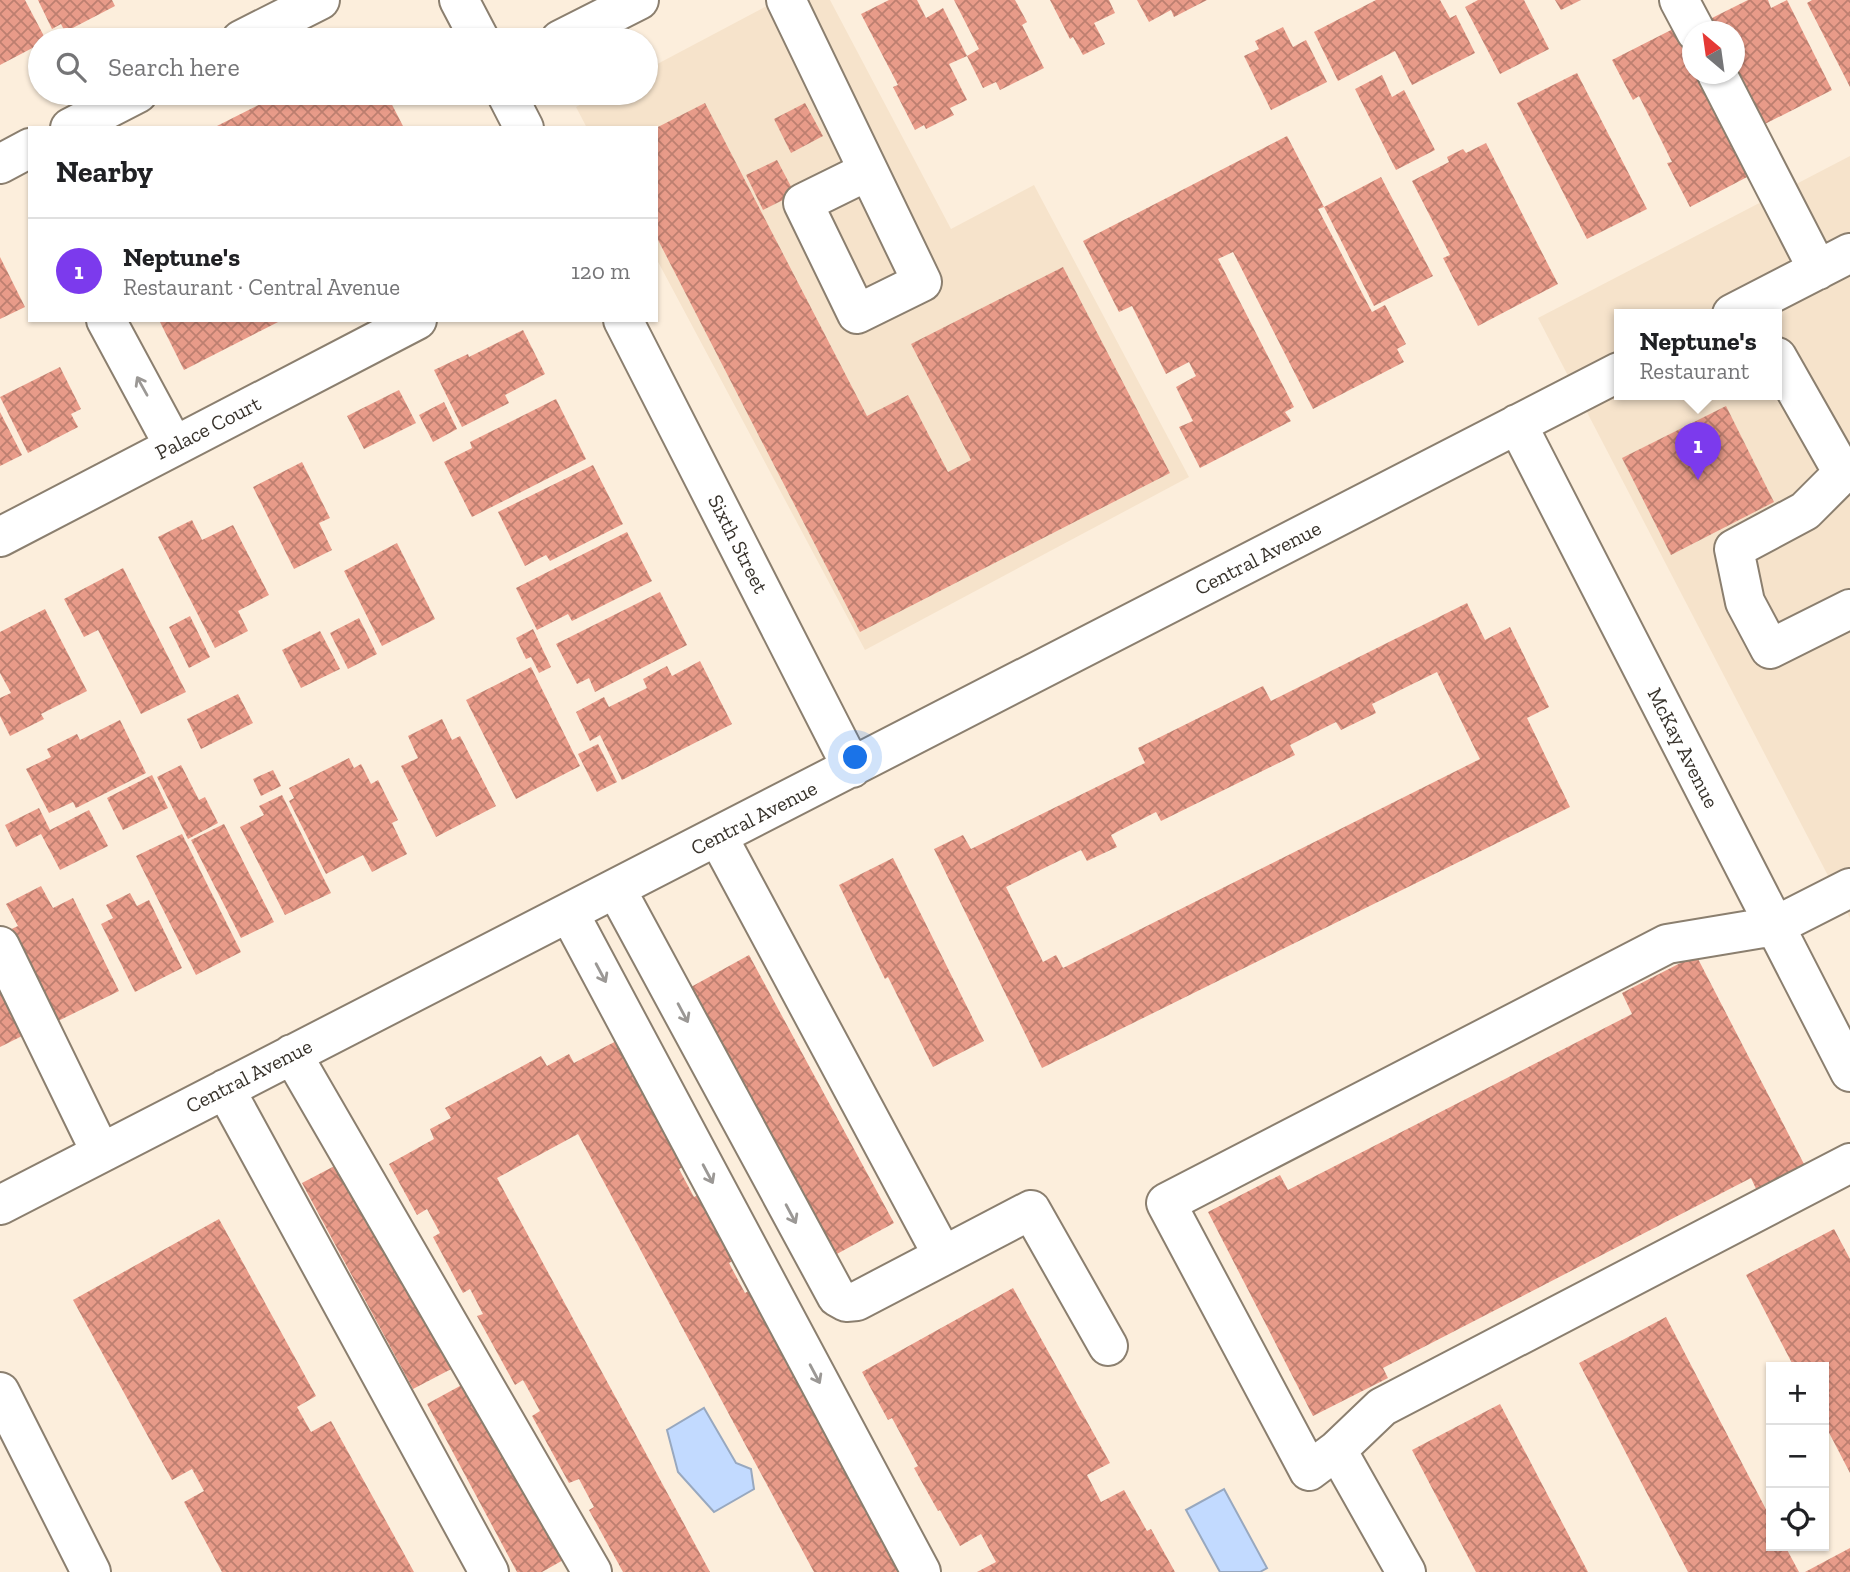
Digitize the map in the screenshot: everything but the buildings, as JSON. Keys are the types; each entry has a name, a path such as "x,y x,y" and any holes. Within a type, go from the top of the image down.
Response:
{"street":[{"path":"265,28 320,0"},
{"path":"459,0 474,28"},
{"path":"584,28 639,0"},
{"path":"786,0 868,172"},
{"path":"1679,0 1690,21"},
{"path":"1723,84 1834,261 1748,309"},
{"path":"74,126 115,105"},
{"path":"512,105 523,126"},
{"path":"107,322 174,446"},
{"name":"Palace Court","path":"0,537 413,322"},
{"name":"Sixth Street","path":"624,322 852,768"},
{"path":"1782,366 1846,481 1805,510 1734,549 1745,602 1770,649 1850,609"},
{"name":"Central Avenue","path":"0,1205 1614,375"},
{"name":"McKay Avenue","path":"1517,424 1850,1072"},
{"path":"718,837 943,1256"},
{"path":"1850,888 1774,926 1667,944 1166,1203 1310,1471 1337,1450 1381,1406 1850,1163"},
{"path":"616,889 836,1297 846,1302 857,1301 1031,1210 1108,1346"},
{"path":"569,913 921,1572"},
{"path":"0,946 102,1153"},
{"path":"292,1054 592,1572"},
{"path":"225,1089 489,1572"},
{"path":"0,1392 91,1572"},
{"path":"1337,1450 1406,1572"}],"shaded area":[{"path":"778,0 830,0 951,229 1034,185 1189,477 865,650 658,262 658,126 586,126 576,107 658,105 658,64"},
{"path":"1850,156 1850,918 1538,318"}],"water":[{"path":"704,1408 736,1463 751,1469 754,1489 714,1512 678,1472 667,1430"},
{"path":"1224,1489 1267,1568 1260,1572 1220,1572 1186,1510"}],"place":[{"name":"Neptune's","path":"1698,480"}]}
